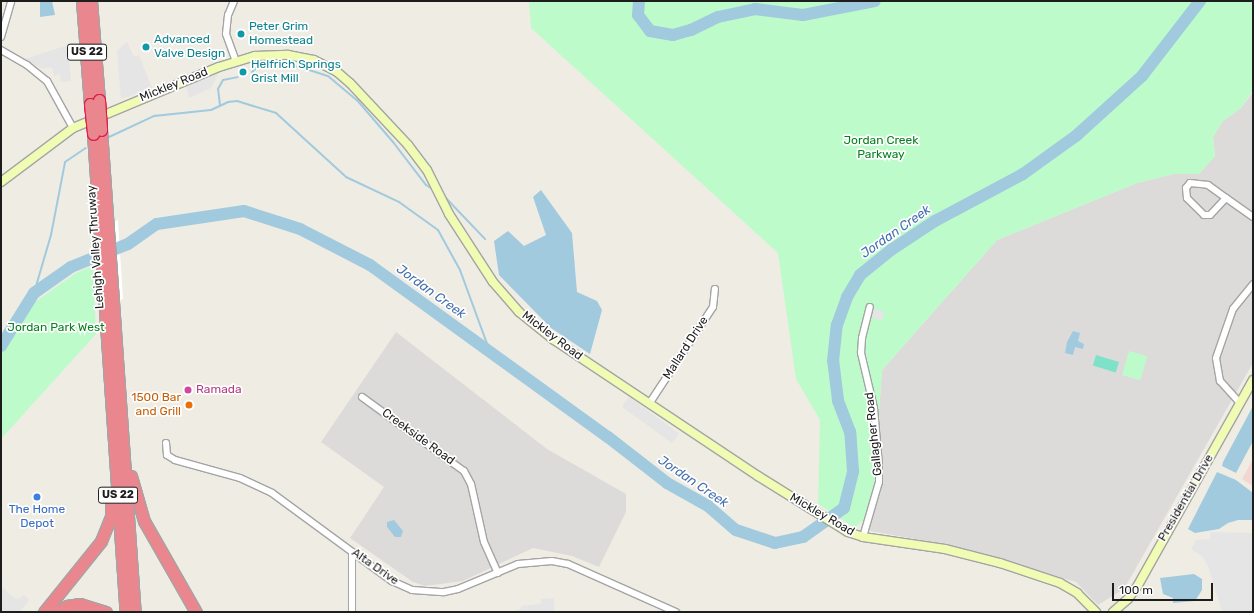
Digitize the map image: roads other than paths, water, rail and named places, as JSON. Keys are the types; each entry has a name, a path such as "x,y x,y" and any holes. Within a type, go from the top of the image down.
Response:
{"highway":[{"name":"Lehigh Valley Thruway","path":"82,1 95,102"},
{"name":"Lehigh Valley Thruway","path":"91,1 95,102 109,305 124,446 135,612"},
{"name":"Lehigh Valley Thruway","path":"109,305 110,379 126,612"},
{"path":"44,612 97,548 111,516 110,379"},
{"path":"124,446 144,521 196,612"},
{"path":"56,612 67,606 80,604 106,612"}],"street":[{"path":"1,37 12,1"},
{"path":"234,1 228,15 226,34 236,61"},
{"path":"1,50 27,65 48,81 73,128"},
{"name":"Mickley Road","path":"1,182 73,128 236,61 255,56 288,55 314,60 336,71 408,145 434,183 443,203 493,282 520,312 554,340 649,404 848,532 863,537 945,549 1000,563 1060,583 1081,596 1096,612"},
{"path":"1226,198 1210,215 1204,215 1189,203 1185,190 1190,183 1201,183 1226,198 1253,217"},
{"path":"1240,403 1220,381 1216,358 1233,309 1253,284"},
{"name":"Mallard Drive","path":"649,404 713,307 715,289"},
{"name":"Gallagher Road","path":"863,537 879,482 874,408 861,353 862,338 870,307"},
{"name":"Presidential Drive","path":"1113,612 1128,599 1138,585 1253,380"},
{"name":"Creekside Road","path":"362,397 464,472 471,484 484,542 498,573"},
{"name":"Alta Drive","path":"166,443 166,452 170,457 261,486 392,581 421,592 458,589 528,562 552,561 568,564 676,612"},
{"path":"352,552 352,612"}],"water":[{"path":"40,1 52,1 55,15 40,17"},
{"path":"541,190 572,233 577,292 597,301 602,310 590,354 551,328 499,275 494,241 508,231 524,246 546,235 533,197"},
{"path":"1073,331 1080,333 1078,341 1084,344 1083,349 1075,347 1073,355 1065,353 1067,342"},
{"path":"1253,406 1253,441 1236,473 1222,466 1223,462"},
{"path":"1217,472 1236,480 1253,493 1253,520 1238,520 1228,523 1219,529 1195,533 1188,529"},
{"path":"394,520 403,531 401,537 395,537 387,527 387,522"},
{"path":"1194,574 1202,579 1202,590 1195,601 1173,603 1173,598 1163,594 1160,578"}],"waterway":[{"name":"Jordan Creek","path":"639,1 638,15 650,31 673,35 691,30 718,17 755,9 803,15 875,1"},
{"name":"Jordan Creek","path":"1,346 34,293 71,267 128,244 157,224 244,211 300,229 370,265 608,437 667,483 708,506 736,530 775,543 803,537 844,508 853,471 850,432 838,400 833,361 837,325 847,297 860,275 891,250 935,221 1023,174 1077,135 1142,76 1200,1"},
{"path":"252,72 261,64 300,67 328,76 357,100 393,142 426,185 434,190"},
{"path":"220,105 218,89 223,80 238,77"},
{"path":"109,137 154,116 211,110 228,102 237,101 276,113 346,177 399,202 438,230 460,270 490,352"},
{"path":"34,293 51,235 65,162 86,148"},
{"path":"443,195 485,239"}],"place":[{"name":"Peter Grim Homestead","path":"241,34"},
{"name":"Advanced Valve Design","path":"146,47"},
{"name":"Helfrich Springs Grist Mill","path":"243,72"},
{"name":"Ramada","path":"188,390"},
{"name":"1500 Bar and Grill","path":"189,405"},
{"name":"The Home Depot","path":"37,497"}],"park label":[{"name":"Jordan Creek Parkway","path":"881,148"},
{"name":"Jordan Park West","path":"56,328"}]}
